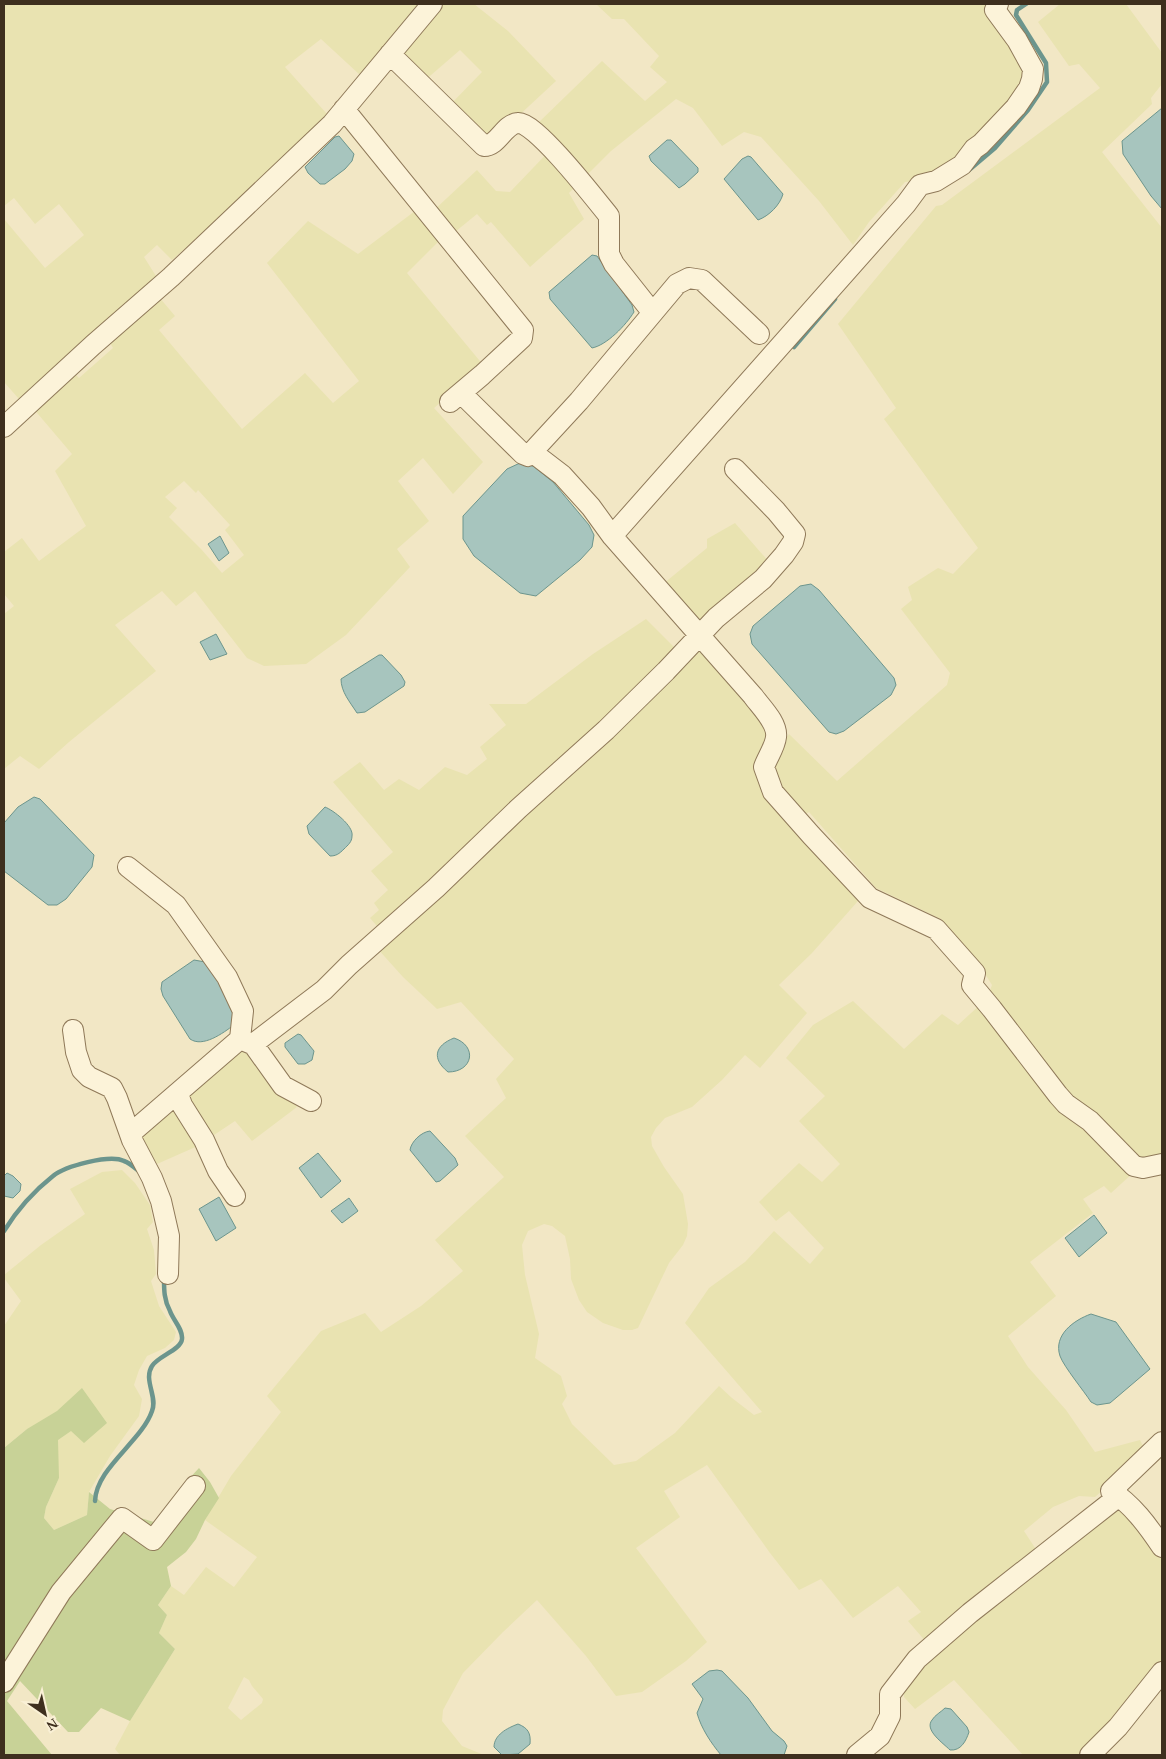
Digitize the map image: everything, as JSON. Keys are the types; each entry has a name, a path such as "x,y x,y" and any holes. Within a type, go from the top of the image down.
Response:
{"street":[{"path":"4,427 93,345 171,277 332,124 432,4"},
{"path":"612,536 906,204 920,185 936,181 962,165 974,149 1016,107 1029,88 1033,69 995,10 998,4"},
{"path":"390,54 484,146 489,145 511,125 518,123 529,127 550,146 610,216 609,254 614,264 652,312"},
{"path":"344,109 522,330 522,338 456,397 523,454 528,456 579,401 652,312 677,284 683,280 695,278 702,280 759,334"},
{"path":"532,452 562,476 592,508 612,536 753,696 770,719 776,730 776,739 764,767 768,780 773,792 811,835 870,898 936,929 974,973 972,985 1066,1104 1090,1121 1134,1166 1143,1168 1162,1164"},
{"path":"130,1134 178,1094 247,1042 324,990 349,965 436,888 518,809 606,730 716,618 740,600 774,567 789,549 795,534 776,511 735,469"},
{"path":"128,868 176,905 227,978 243,1012 247,1042 283,1086 311,1101"},
{"path":"73,1030 76,1052 82,1070 89,1077 112,1088 118,1098 130,1134 161,1201 169,1236 168,1274"},
{"path":"178,1094 182,1105 204,1140 218,1171 235,1196"},
{"path":"1162,1442 1111,1491 1119,1496 1144,1522 1162,1547"},
{"path":"4,1682 61,1592 122,1518 153,1540 195,1486"},
{"path":"857,1755 880,1736 890,1716 890,1694 917,1659 970,1613 1119,1496"},
{"path":"1090,1755 1118,1727 1162,1672"}],"shaded area":[{"path":"4,4 418,4 360,75 321,39 285,67 327,114 264,178 172,260 157,245 144,257 156,276 19,399 4,382 4,219 45,268 84,235 59,204 35,224 14,198 4,206"},
{"path":"439,4 474,4 508,31 556,81 489,143 448,107 482,72 460,50 423,82 398,58"},
{"path":"596,4 994,4 1026,70 1025,83 955,162 921,180 905,182 869,222 853,245 819,201 761,137 744,132 722,146 693,108 676,99 611,151 569,193 584,219 530,267 491,222 487,225 477,214 450,236 432,212 477,170 496,191 510,192 556,144 537,124 602,61 645,101 667,82 650,67 659,56 624,19 612,19"},
{"path":"1060,4 1126,4 1162,53 1162,84 1151,98 1152,104 1102,152 1162,228 1162,1157 1137,1161 1074,1106 988,996 992,985 982,969 941,919 876,888 809,812 801,817 789,804 770,761 789,734 837,781 947,685 950,673 901,609 912,600 908,587 938,568 953,574 978,548 884,419 896,408 838,324 936,206 942,205 1100,88 1079,64 1069,66 1038,22"},
{"path":"419,208 442,238 407,273 484,366 434,408 483,462 453,494 423,458 398,481 429,521 397,549 410,567 346,635 306,664 264,666 247,658 195,591 176,606 162,591 115,625 156,671 39,769 20,756 4,769 4,614 14,606 4,594 4,552 22,538 39,561 86,526 55,471 72,454 32,407 73,372 79,378 113,348 109,341 159,297 175,316 159,330 242,429 305,373 333,403 359,381 267,263 308,221 358,254","holes":["184,481 196,493 198,490 230,525 225,530 244,555 222,573 169,517 177,508 165,497"]},
{"path":"735,523 770,563 701,627 663,584 707,548 707,539"},
{"path":"646,619 680,653 381,931 370,918 379,910 374,903 388,890 371,871 393,852 333,782 360,762 384,790 399,779 419,790 445,767 467,775 487,759 480,747 506,725 489,704 526,704 593,654"},
{"path":"698,649 705,651 770,727 764,757 833,873 858,901 812,953 779,985 807,1013 760,1068 745,1055 722,1080 692,1107 665,1118 651,1137 652,1146 683,1194 688,1224 687,1236 683,1245 669,1263 638,1328 623,1330 603,1323 587,1312 579,1300 571,1279 570,1259 565,1236 552,1226 544,1224 528,1231 522,1245 525,1275 539,1334 535,1358 561,1376 567,1396 562,1404 572,1424 614,1465 636,1461 675,1433 719,1386 754,1415 762,1412 685,1323 709,1288 745,1262 774,1231 810,1264 824,1248 789,1211 776,1221 759,1202 799,1163 822,1182 840,1164 799,1121 825,1096 786,1058 813,1025 853,1001 904,1049 942,1014 958,1025 982,1003 1133,1173 1111,1193 1104,1186 1083,1199 1093,1213 1030,1262 1056,1296 1008,1336 1028,1367 1066,1410 1095,1452 1140,1440 1146,1452 1095,1497 1079,1496 1053,1507 1024,1531 1037,1551 927,1643 908,1621 921,1612 898,1586 853,1618 821,1579 799,1590 707,1465 664,1491 680,1517 636,1548 707,1642 686,1661 642,1692 616,1696 586,1656 537,1600 463,1673 443,1710 442,1721 462,1746 484,1755 120,1755 115,1749 130,1721 175,1649 159,1633 167,1615 158,1605 171,1586 184,1595 206,1567 234,1587 257,1557 205,1520 231,1476 281,1412 267,1396 321,1331 365,1313 381,1332 421,1306 463,1271 435,1240 504,1177 465,1136 506,1098 496,1079 514,1059 461,1002 437,1009 403,977 376,947","holes":["244,1677 249,1680 263,1699 262,1703 241,1720 228,1708"]},
{"path":"241,1043 297,1107 252,1141 235,1121 214,1135 185,1097"},
{"path":"174,1104 200,1145 157,1164 136,1134"},
{"path":"122,1170 135,1183 150,1205 153,1222 147,1229 154,1250 156,1274 151,1281 159,1306 176,1332 174,1340 165,1348 147,1356 139,1370 134,1385 142,1399 139,1416 110,1456 89,1492 87,1515 54,1530 44,1518 46,1507 59,1478 27,1429 4,1448 4,1326 21,1301 4,1278 4,1275 41,1245 85,1214 70,1189 102,1172"},
{"path":"1117,1509 1122,1509 1162,1556 1162,1668 1086,1750 1078,1755 1023,1755 954,1680 915,1709 904,1697 904,1691 941,1647"}],"green space":[{"path":"82,1388 107,1423 84,1443 71,1431 58,1440 59,1478 46,1507 44,1518 54,1530 87,1515 89,1492 110,1509 154,1522 182,1517 186,1482 199,1468 219,1498 196,1539 186,1552 167,1567 171,1586 158,1605 167,1615 159,1633 175,1649 130,1721 101,1708 79,1732 68,1732 20,1681 7,1701 52,1755 4,1755 4,1448 27,1429 57,1411"}],"water":[{"path":"1162,108 1162,209 1123,154 1122,141"},
{"path":"339,136 354,154 352,161 345,169 325,184 320,184 308,173 305,167 335,137"},
{"path":"667,140 671,140 698,168 698,172 679,188 651,161 649,156"},
{"path":"748,156 751,157 783,194 774,210 758,220 724,179 742,159"},
{"path":"592,255 597,256 632,305 634,312 616,334 604,343 592,348 550,299 549,292"},
{"path":"520,463 533,466 553,482 589,525 594,535 592,547 580,560 536,596 520,593 474,556 463,539 463,516 507,469"},
{"path":"220,536 229,553 219,561 208,544"},
{"path":"811,584 819,590 894,678 896,685 891,695 844,731 836,734 829,732 752,644 750,634 753,626 800,586"},
{"path":"216,634 227,654 210,660 200,642"},
{"path":"379,655 382,655 401,675 405,682 404,686 365,712 357,713 344,693 341,679"},
{"path":"34,797 40,799 94,855 92,867 66,899 57,905 48,905 4,871 4,823 18,807"},
{"path":"325,807 342,819 352,832 352,838 349,843 341,852 334,856 330,856 309,834 307,826"},
{"path":"194,960 211,963 232,1000 234,1025 213,1038 201,1042 190,1039 163,996 161,989 162,982"},
{"path":"298,1034 314,1051 312,1060 305,1064 298,1064 285,1047 285,1043"},
{"path":"454,1038 467,1047 469,1058 463,1068 448,1072 439,1062 438,1053 442,1045"},
{"path":"430,1131 455,1158 458,1165 440,1181 436,1182 410,1150 417,1138 423,1133"},
{"path":"318,1153 341,1181 321,1198 299,1168"},
{"path":"7,1173 21,1184 20,1191 13,1198 4,1196 4,1176"},
{"path":"219,1197 236,1228 216,1241 199,1209"},
{"path":"349,1198 358,1211 342,1223 331,1211"},
{"path":"1094,1215 1107,1233 1079,1257 1065,1238"},
{"path":"1091,1314 1116,1322 1150,1369 1110,1403 1097,1405 1091,1402 1062,1361 1059,1348 1062,1335 1066,1329 1078,1320"},
{"path":"709,1671 722,1671 748,1698 772,1731 784,1741 787,1746 784,1755 721,1755 717,1750 699,1719 697,1713 703,1699 692,1684"},
{"path":"945,1708 951,1709 967,1727 969,1732 962,1745 954,1750 950,1750 939,1740 930,1728 933,1718"},
{"path":"518,1724 528,1731 530,1744 518,1754 502,1755 494,1747 496,1739 506,1730"}],"waterway":[{"path":"969,170 995,148 1028,110 1047,82 1046,63 1016,15 1017,10 1026,4"},
{"path":"794,347 835,299"},
{"path":"4,1231 20,1208 33,1194 53,1176 67,1168 99,1160 117,1159 128,1163 140,1172"},
{"path":"95,1501 97,1489 103,1477 139,1433 152,1411 153,1400 149,1377 152,1366 181,1343 181,1332 167,1303 164,1291 164,1278"}]}
